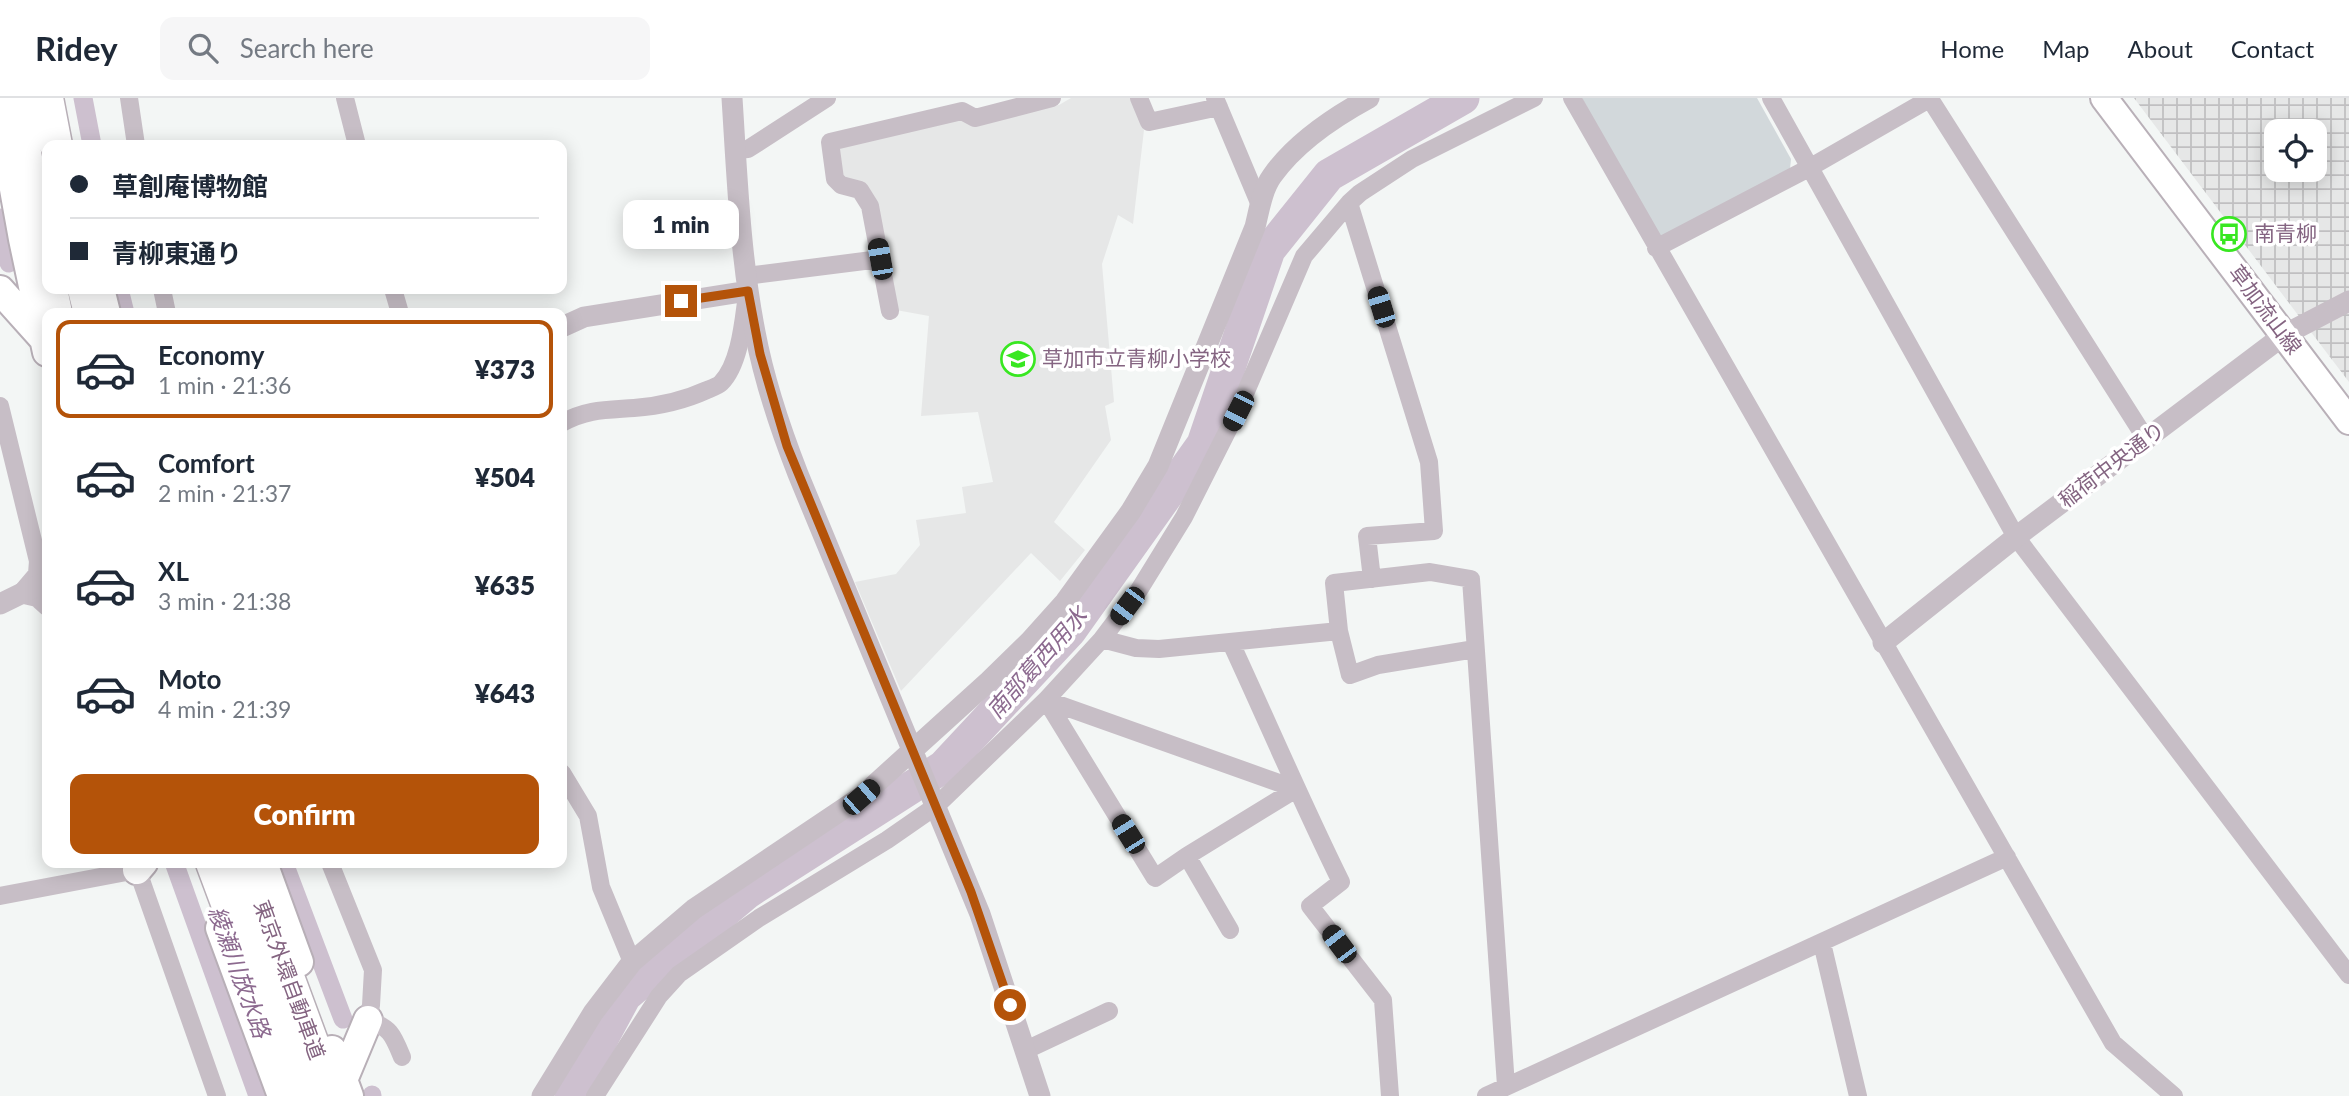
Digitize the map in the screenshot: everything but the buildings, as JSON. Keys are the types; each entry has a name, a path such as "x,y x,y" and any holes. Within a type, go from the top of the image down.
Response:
{"highway":[{"path":"15,98 42,246"},
{"path":"47,98 55,140"},
{"path":"62,98 70,140"},
{"path":"0,111 43,308"},
{"path":"0,290 42,329"},
{"path":"199,868 282,1096"},
{"name":"東京外環自動車道","path":"214,868 299,1096"},
{"name":"東京外環自動車道","path":"248,868 341,1091"},
{"path":"265,868 341,1091"},
{"path":"341,1091 368,1020"}],"main road":[{"name":"草加流山線","path":"2104,98 2349,421"}],"street":[{"path":"129,98 135,140"},
{"path":"345,98 356,140"},
{"path":"732,98 747,284 760,354 787,446 979,914 1040,1096"},
{"path":"735,150 748,149 828,98"},
{"path":"890,311 870,206 860,190 841,185 835,179 830,142 962,111 975,118 1052,98"},
{"path":"1139,98 1149,122 1217,102 1260,205"},
{"path":"542,1096 593,1013 632,962 694,909 837,816 914,755 1030,641 1072,592 1131,511 1158,466 1255,228 1260,205 1271,178 1289,157 1323,126 1369,98"},
{"path":"595,1096 659,996 679,974 759,918 887,840 934,802 1045,699 1102,639 1139,590 1184,517 1238,411 1304,256 1349,203 1412,159 1534,98"},
{"path":"1572,98 2113,1044 2174,1096"},
{"path":"1771,98 2016,537 2349,975"},
{"path":"1656,248 1809,168 1931,98 2146,439"},
{"path":"1349,203 1429,462 1434,531 1367,536 1372,579"},
{"path":"567,325 584,317 880,259"},
{"path":"567,420 597,410 666,405 685,400 720,384 730,370 741,336 747,284"},
{"name":"稲荷中央通り","path":"1883,642 2016,537 2284,335 2349,301"},
{"path":"0,406 38,561 37,574 20,594"},
{"path":"1475,649 1378,665 1349,675 1339,631 1334,583 1430,572 1471,579 1506,1086"},
{"path":"0,604 42,583"},
{"path":"20,594 37,598 42,602"},
{"path":"1102,639 1136,648 1159,649 1339,631"},
{"path":"1231,643 1341,882 1310,906 1383,1000 1390,1096"},
{"path":"1045,699 1296,789"},
{"path":"1045,699 1155,878 1296,789"},
{"path":"567,781 588,816 601,887 632,962"},
{"path":"1187,856 1230,930"},
{"path":"1486,1096 2007,857"},
{"path":"0,896 125,868"},
{"path":"139,868 217,1096"},
{"path":"332,868 373,970 368,1020 392,1033 402,1057"},
{"path":"1822,943 1858,1096"},
{"path":"1026,1050 1109,1011"}],"shaded area":[{"name":"草加市立青柳小学校","path":"1071,98 1132,98 1144,130 1133,224 1118,215 1102,264 1114,402 1105,406 1111,440 1054,522 1085,550 1060,581 1031,553 901,691 855,582 896,574 920,545 916,520 966,513 962,487 993,482 978,412 921,416 929,316 896,310 877,209 841,177 836,146 960,118 975,125 1059,105"},
{"path":"1582,98 1757,98 1791,159 1790,169 1658,241"},
{"path":"2134,98 2349,98 2349,382"}],"waterway":[{"name":"綾瀬川放水路","path":"83,98 91,140"},
{"name":"南部葛西用水","path":"571,1096 625,996 748,892 943,767 1070,631 1203,444 1269,250 1329,175 1463,98"},
{"name":"綾瀬川放水路","path":"0,218 9,263"},
{"name":"綾瀬川放水路","path":"120,294 124,308"},
{"name":"綾瀬川放水路","path":"176,868 258,1096"},
{"name":"綾瀬川放水路","path":"286,868 343,1019"}],"place":[{"name":"南青柳","path":"2229,234"},
{"name":"草加市立青柳小学校","path":"1018,359"}],"route":[{"path":"681,301 748,291 760,354 787,446 971,892 1010,1005"}]}
